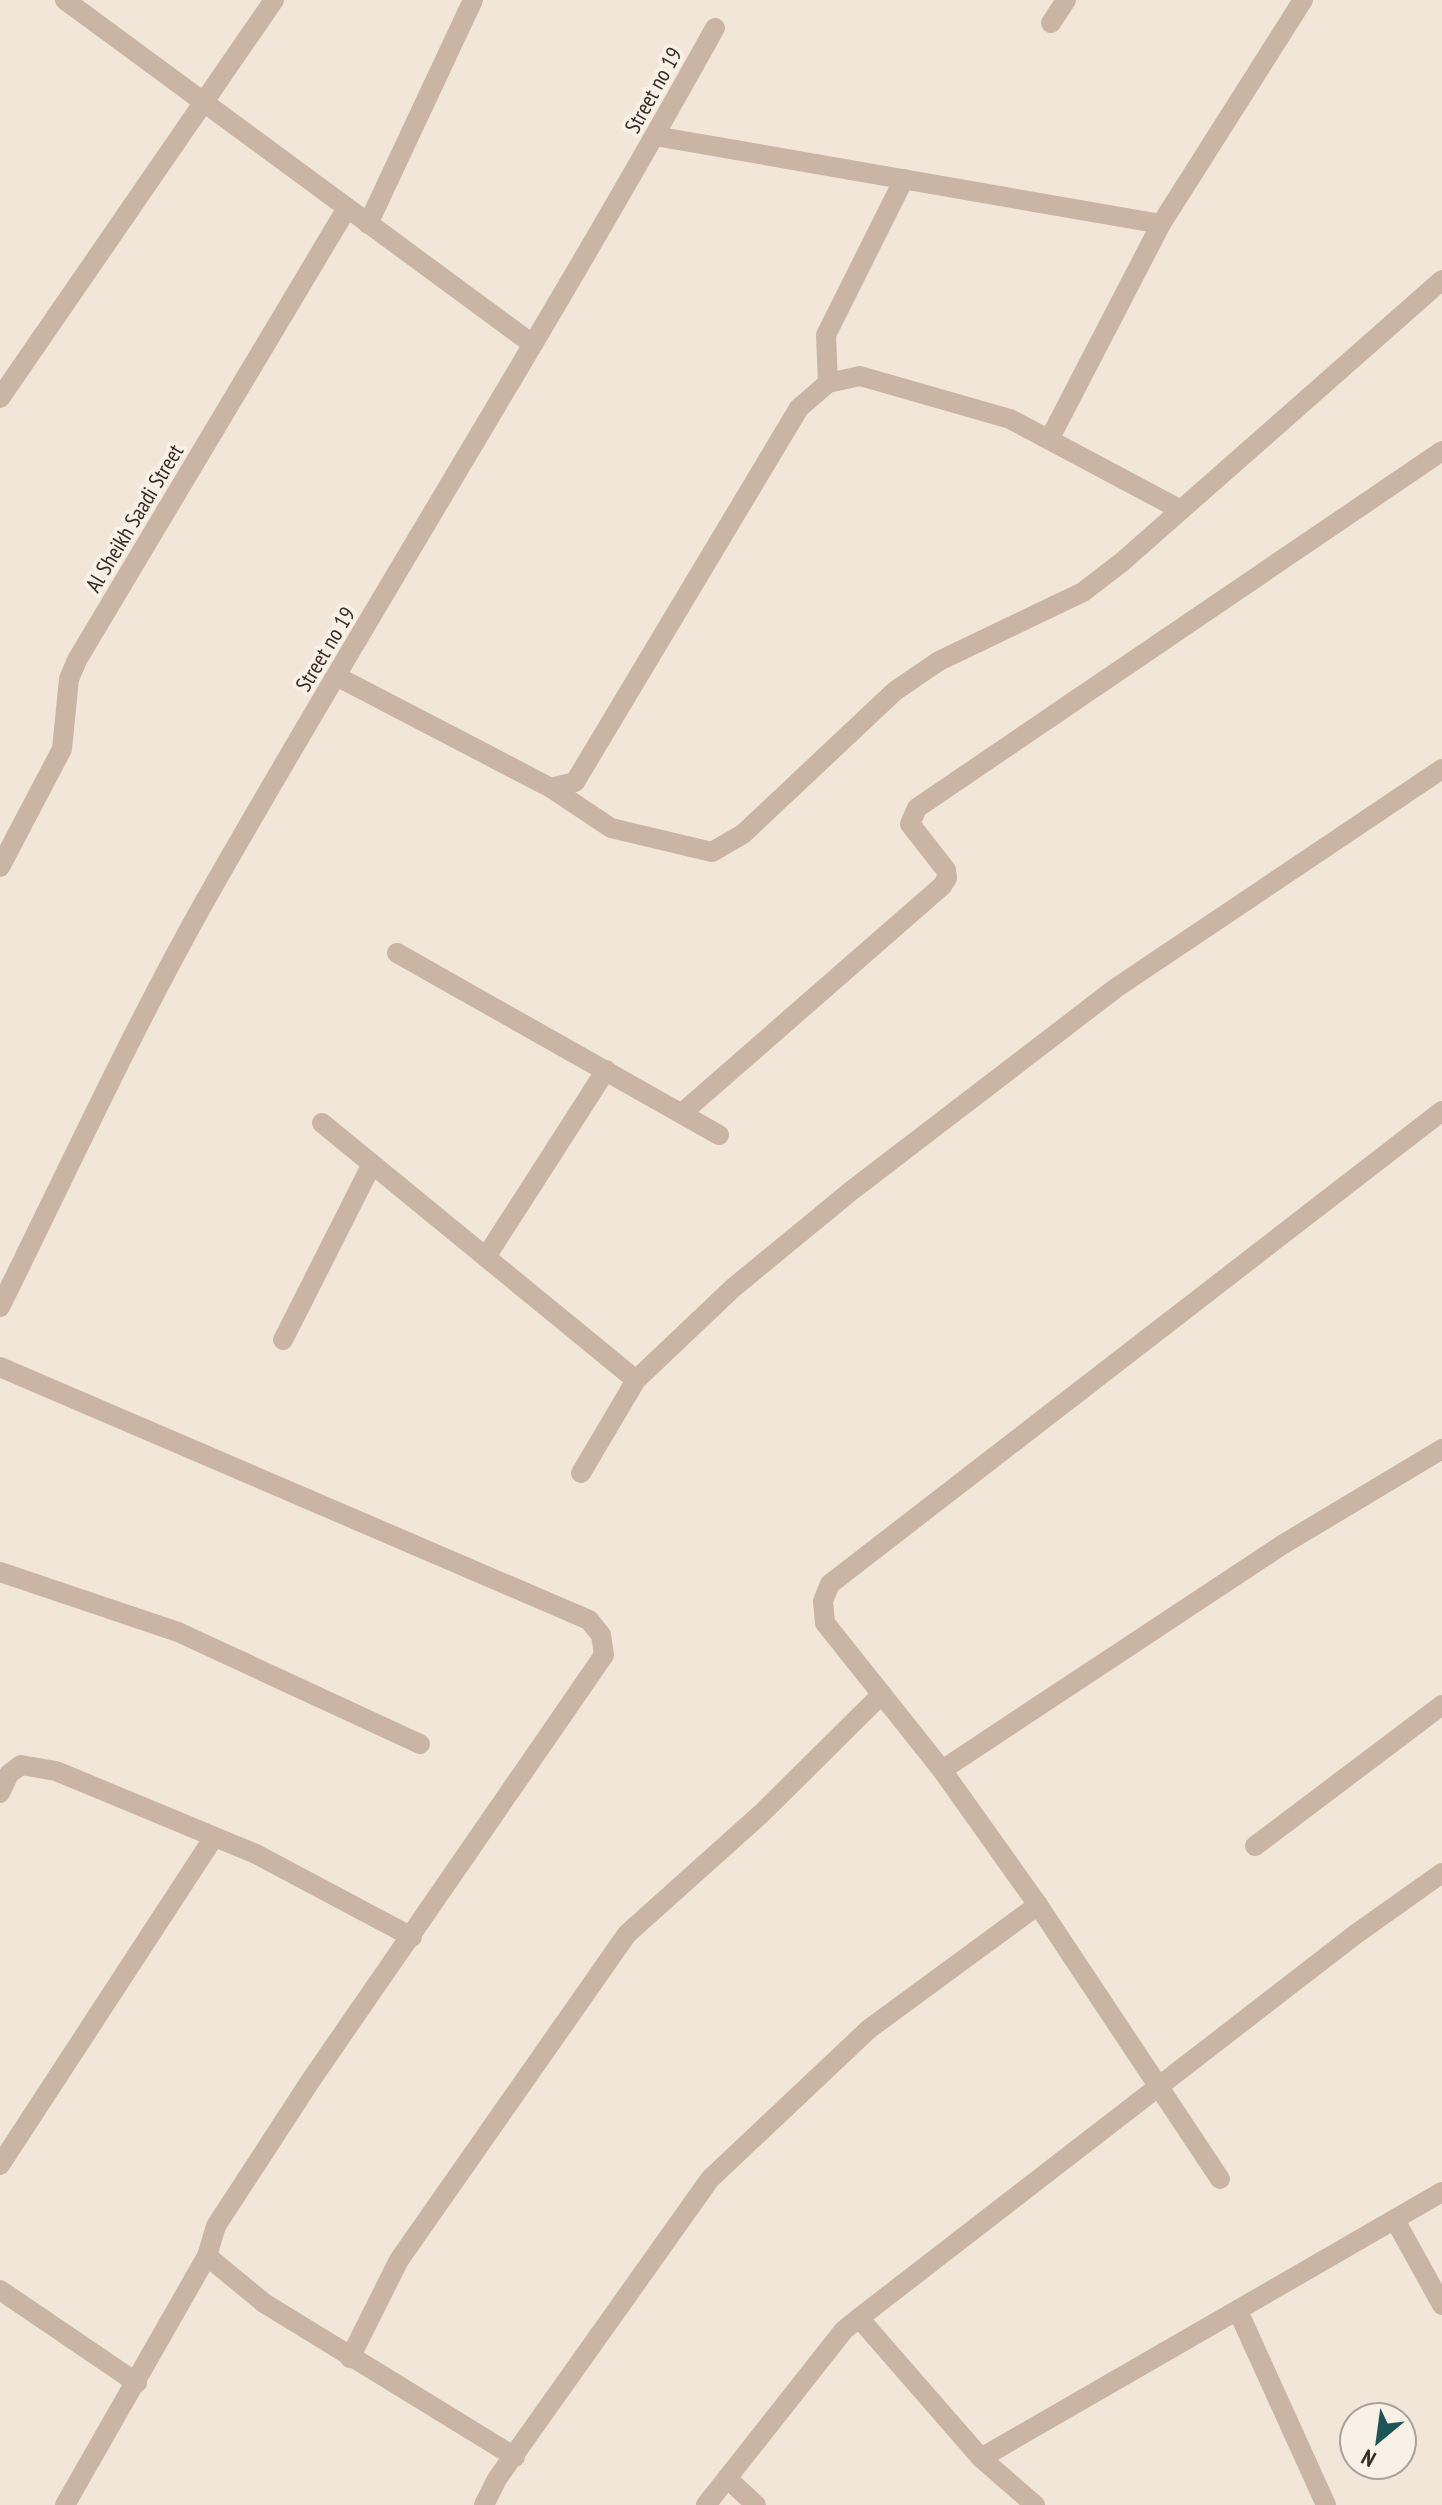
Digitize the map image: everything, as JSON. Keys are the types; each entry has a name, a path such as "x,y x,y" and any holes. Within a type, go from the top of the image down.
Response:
{"street":[{"path":"65,0 531,343"},
{"path":"0,398 274,0"},
{"path":"368,224 473,0"},
{"path":"1051,23 1066,0"},
{"path":"1050,438 1161,224 1303,0"},
{"name":"Street no 19","path":"0,1307 131,1037 205,901 655,136 715,28"},
{"path":"655,136 1161,224"},
{"path":"828,383 826,335 904,179"},
{"name":"Al Sheikh Saadi Street","path":"0,867 62,749 69,679 77,660 347,208"},
{"path":"336,676 551,788 611,828 712,852 743,834 895,691 939,661 1083,592 1442,280"},
{"path":"551,788 575,782 799,408 828,383 860,376 1010,419 1181,510"},
{"path":"682,1113 942,886 947,878 946,870 910,824 917,808 1442,451"},
{"path":"581,1473 636,1380 733,1288 851,1191 1116,988 1442,769"},
{"path":"397,953 719,1135"},
{"path":"486,1257 606,1070"},
{"path":"1220,2179 1038,1905 942,1770 825,1623 823,1601 830,1584 1442,1111"},
{"path":"322,1123 636,1380"},
{"path":"283,1340 372,1164"},
{"path":"0,1367 589,1620 601,1635 604,1655 311,2080 224,2212 216,2226 207,2256 65,2505"},
{"path":"942,1770 1282,1545 1442,1449"},
{"path":"0,1572 178,1632 420,1744"},
{"path":"350,2358 399,2260 627,1934 762,1813 882,1694"},
{"path":"1255,1846 1442,1705"},
{"path":"0,1793 9,1774 21,1765 36,1765 256,1854 412,1937"},
{"path":"0,2165 214,1837"},
{"path":"706,2505 844,2330 1356,1934 1442,1873"},
{"path":"484,2505 710,2179 869,2029 1038,1905"},
{"path":"981,2458 1442,2192"},
{"path":"1395,2220 1442,2305"},
{"path":"207,2256 264,2303 515,2457"},
{"path":"0,2290 137,2383"},
{"path":"1238,2311 1326,2505"},
{"path":"859,2318 981,2458 1035,2505"},
{"path":"727,2478 756,2505"}]}
